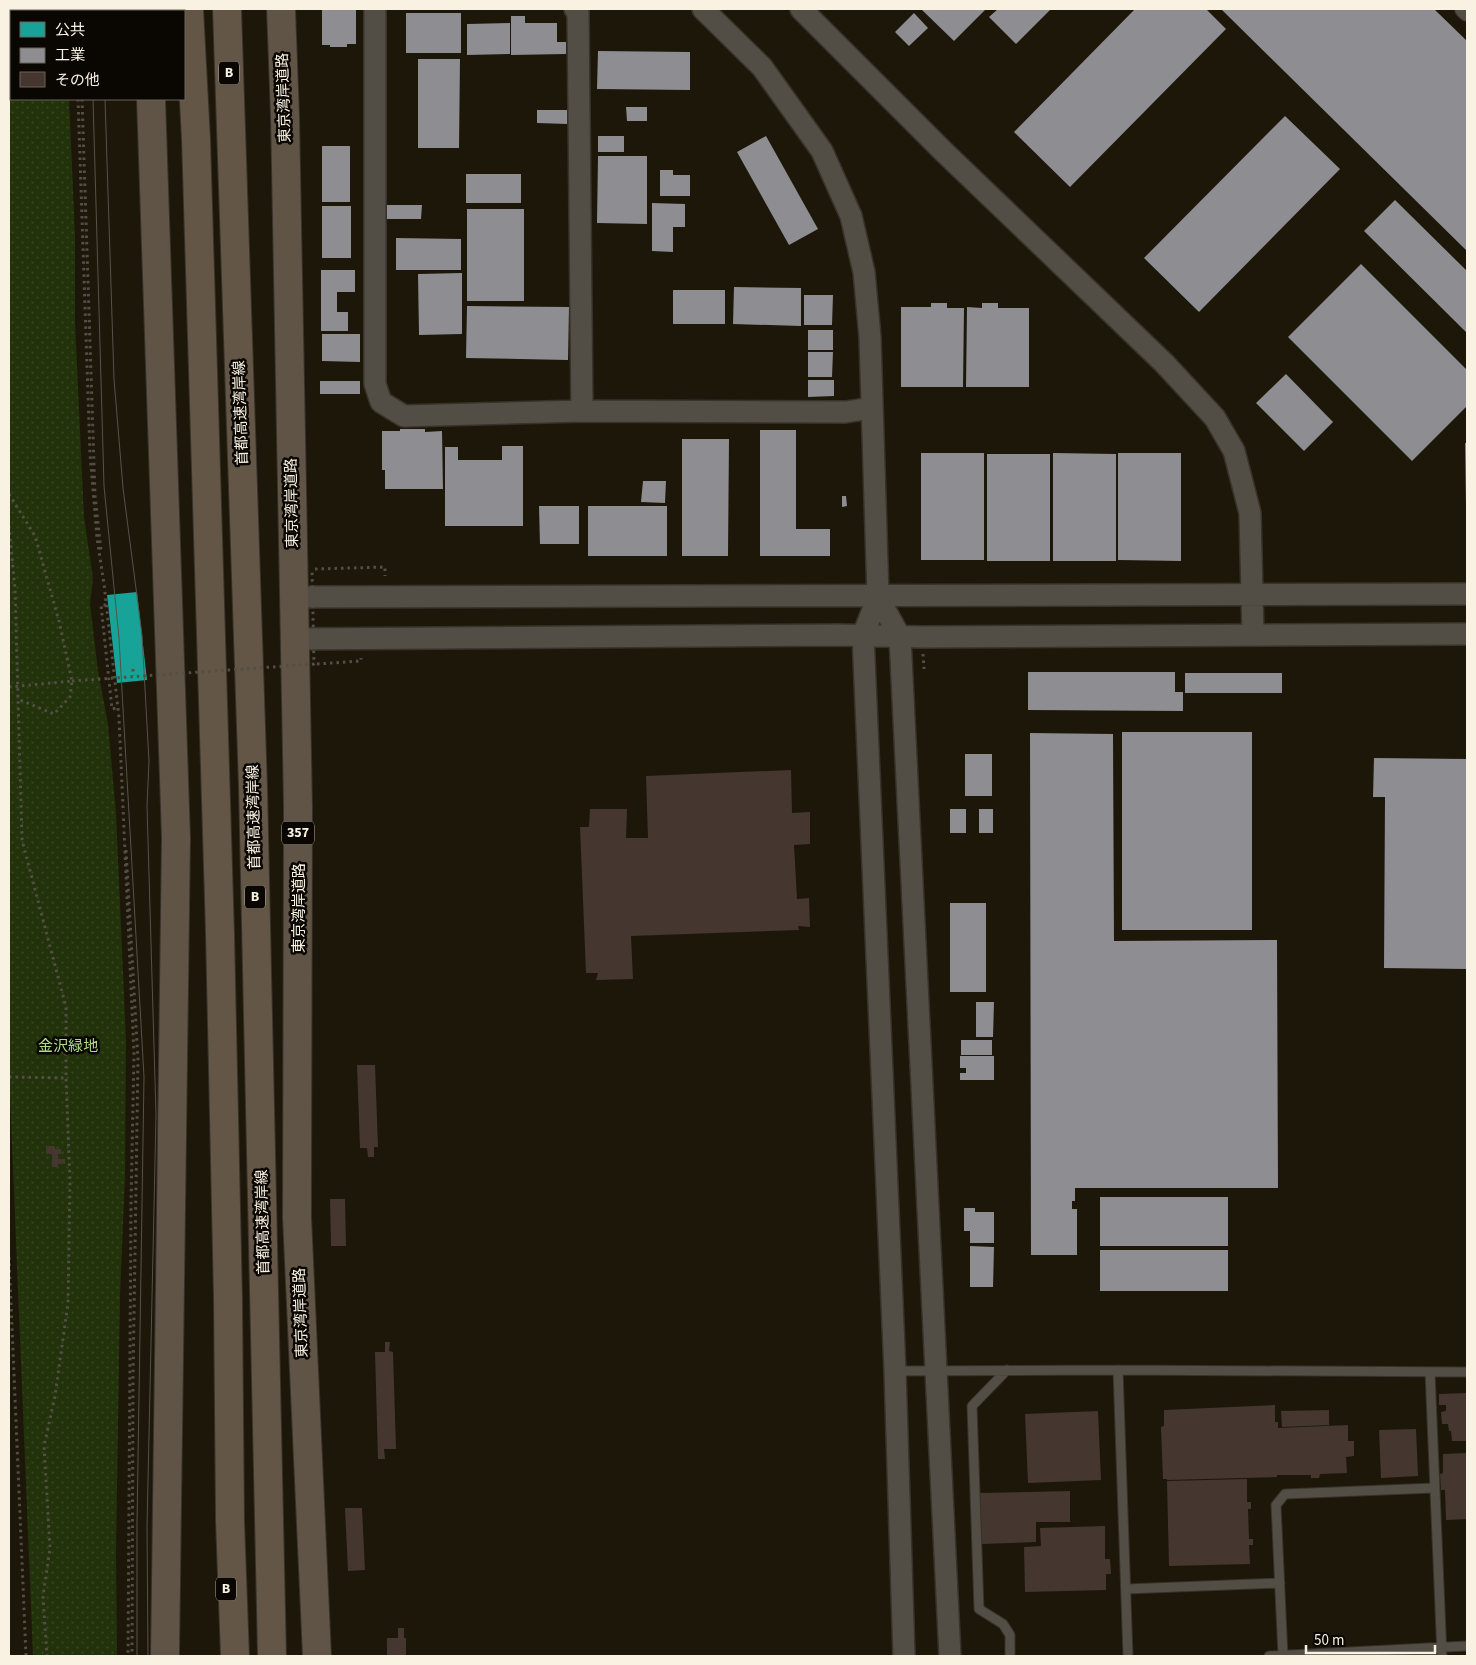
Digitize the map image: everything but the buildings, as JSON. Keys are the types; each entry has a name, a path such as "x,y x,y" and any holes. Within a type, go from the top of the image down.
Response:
{"highway":[{"name":"B","path":"189,9 196,139 220,934 230,1521 222,1656"},
{"name":"首都高速湾岸線","path":"227,9 253,787 272,1656"},
{"name":"東京湾岸道路","path":"282,9 286,125 298,816 297,1217 317,1656"},
{"path":"151,100 176,838 164,1656"},
{"path":"230,1521 235,1656"}],"street":[{"path":"375,9 375,384 381,402 404,416 582,411 846,412 871,408"},
{"path":"575,9 578,12 582,411"},
{"path":"703,9 762,68 822,151 851,216 864,272 870,337 878,597 863,635 895,1371 904,1656"},
{"path":"801,9 944,152 1164,363 1215,418 1234,451 1250,513 1253,635"},
{"path":"1464,9 1467,12"},
{"path":"294,597 1467,594"},
{"path":"878,597 900,638 950,1656"},
{"path":"294,639 863,635 900,638 1467,634"}],"lane":[{"path":"1007,1370 972,1406 979,1609 1004,1624 1010,1635 1010,1656"},
{"path":"1118,1370 1128,1656"},
{"path":"895,1371 1467,1372"},
{"path":"1430,1372 1441,1652"},
{"path":"1283,1656 1276,1505 1285,1494 1434,1488"},
{"path":"1126,1588 1280,1583"},
{"path":"1269,1656 1441,1652 1467,1646"}],"path":[{"path":"78,100 90,454 97,538 104,584"},
{"path":"82,100 95,495 118,718 138,1060 133,1379 132,1656"},
{"path":"9,494 35,536 60,621 72,681 70,697 54,714 18,699"},
{"path":"9,526 15,589 22,840 66,1006 66,1078 70,1180 68,1303 55,1396 44,1446 50,1548 43,1596 47,1656"},
{"path":"312,560 314,673"},
{"path":"312,569 385,567 385,576"},
{"path":"106,604 101,605 108,678 112,709 117,708"},
{"path":"9,687 361,660"},
{"path":"133,669 133,676"},
{"path":"118,718 134,1054 128,1656"},
{"path":"9,1077 66,1078"},
{"path":"9,1257 26,1656"}],"green space":[{"name":"金沢緑地","path":"9,9 63,9 10,10 10,100 69,100 75,235 75,323 84,517 93,578 90,604 98,671 108,724 116,813 126,1041 125,1177 120,1296 116,1553 117,1656 33,1656 9,1070"}],"tram line":[{"path":"93,100 104,486 119,638 144,1077 137,1524 137,1656"},
{"path":"105,100 114,379 123,488 142,635 149,761 147,806 156,1115 147,1527 148,1656"}]}
